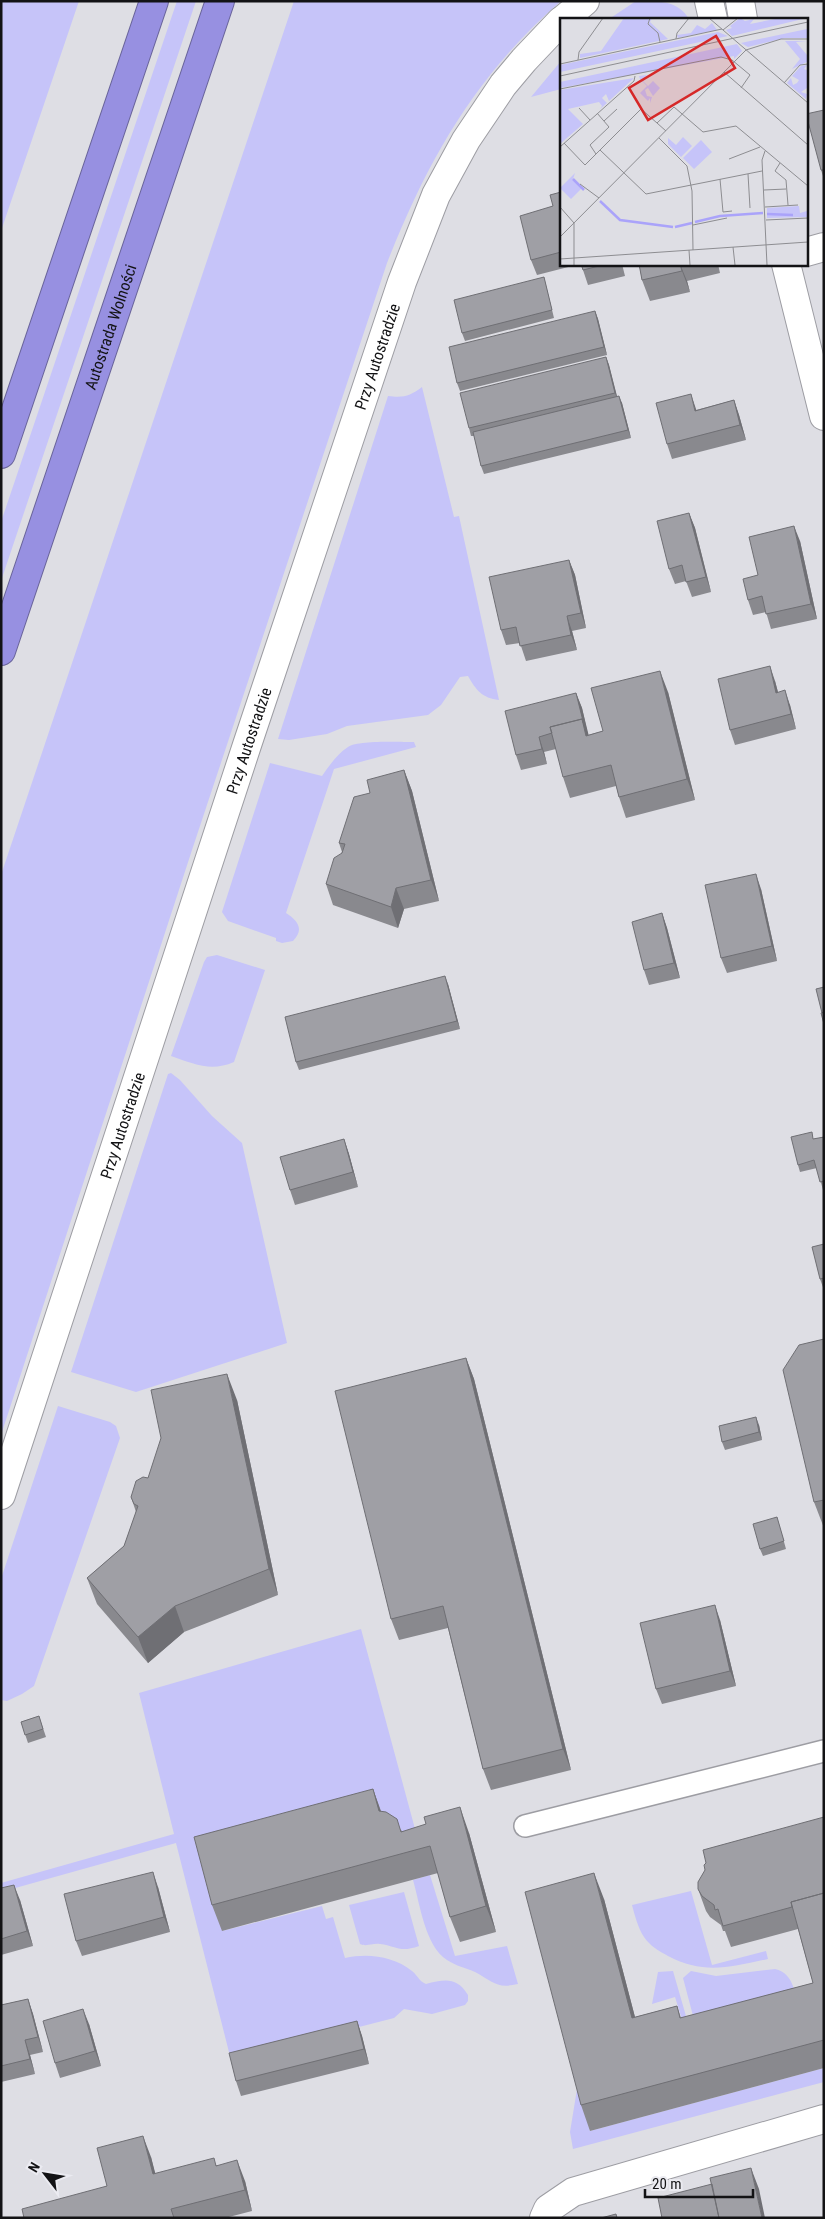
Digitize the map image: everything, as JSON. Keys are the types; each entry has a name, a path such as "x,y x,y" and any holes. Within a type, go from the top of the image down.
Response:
{"highway":[{"path":"1,454 154,1"},
{"name":"Autostrada Wolności","path":"1,651 220,1"}],"street":[{"name":"Przy Autostradzie","path":"564,18 585,1"},
{"path":"709,1 713,18"},
{"path":"740,1 743,18"},
{"name":"Przy Autostradzie","path":"1,1495 247,744 402,282 436,195 466,140 508,78 560,22"},
{"path":"808,251 824,247"},
{"path":"786,265 824,416"},
{"path":"544,2218 548,2209 573,2192 824,2119"}],"lane":[{"path":"525,1826 824,1751"}],"shaded area":[{"path":"1,1 79,1 1,231"},
{"path":"177,1 196,1 1,581 1,522"},
{"path":"294,1 561,1 531,29 504,59 479,89 457,121 420,189 387,263 192,850 1,1435 1,875"},
{"path":"636,1 667,3 679,8 688,18 610,18"},
{"path":"560,62 560,89 531,97"},
{"path":"422,387 454,517 459,516 499,700 488,697 480,692 468,676 460,677 441,705 428,715 347,726 327,734 289,740 278,739 388,396 406,396"},
{"path":"379,742 414,742 416,747 334,769 286,913 296,922 299,929 297,937 293,941 282,943 276,941 276,938 228,921 222,912 270,763 322,776 340,753 353,745"},
{"path":"217,955 265,970 234,1062 210,1067 171,1056 204,962 207,957"},
{"path":"171,1073 180,1080 212,1116 242,1143 287,1343 136,1392 71,1372 168,1074"},
{"path":"58,1406 110,1422 116,1426 120,1438 34,1686 7,1701 1,1700 1,1579"},
{"path":"361,1629 418,1840 432,1837 435,1850 411,1857 409,1850 222,1931 322,1906 326,1919 333,1917 345,1958 362,1956 380,1957 405,1966 426,1984 439,1981 455,1982 464,1989 468,1995 468,2001 465,2005 432,2014 404,2009 394,2018 231,2060 176,1843 1,1892 1,1883 174,1834 139,1693"},
{"path":"430,1875 455,1956 507,1946 518,1984 505,1986 495,1984 475,1972 450,1962 440,1954 428,1935 413,1880"},
{"path":"691,1891 712,1965 766,1951 768,1959 729,1967 693,1966 668,1956 652,1946 640,1930 632,1905"},
{"path":"404,1892 419,1946 403,1949 380,1944 360,1944 349,1905"},
{"path":"775,1969 782,1971 791,1981 796,1994 800,2015 700,2042 683,1978 691,1971 716,1976"},
{"path":"673,1971 690,2030 686,2032 675,1997 652,2004 658,1972"},
{"path":"824,2068 824,2082 573,2149 570,2132 578,2083 590,2131"}],"building":[{"path":"824,110 824,170 821,170 808,121 808,114"},
{"path":"560,192 560,252 531,260 520,216 553,206 550,195"},
{"path":"581,265 603,265 583,270"},
{"path":"639,265 680,265 682,271 642,280"},
{"path":"544,277 552,310 462,333 454,300"},
{"path":"595,311 604,347 457,383 449,347"},
{"path":"606,357 615,393 469,428 460,393"},
{"path":"691,394 695,411 734,400 740,425 667,444 656,403"},
{"path":"619,396 628,430 481,466 473,432"},
{"path":"689,513 706,577 686,582 682,565 669,569 657,521"},
{"path":"794,526 811,604 766,614 762,596 748,600 743,579 758,575 749,537"},
{"path":"569,560 581,613 567,616 571,635 520,646 516,627 501,630 489,577"},
{"path":"770,666 776,693 785,690 791,714 730,730 718,679"},
{"path":"660,671 687,779 619,797 611,765 563,777 550,727 582,719 586,736 603,731 591,688"},
{"path":"576,693 584,725 582,719 550,727 552,733 539,737 542,749 516,755 505,711"},
{"path":"404,770 431,880 396,888 391,907 326,884 334,858 342,853 345,844 339,843 354,797 370,793 367,780"},
{"path":"756,874 772,946 721,958 705,885"},
{"path":"662,913 674,963 644,970 632,922"},
{"path":"445,976 457,1021 296,1062 285,1017"},
{"path":"824,987 824,1012 822,1013 816,989"},
{"path":"824,1012 824,1024 821,1013"},
{"path":"812,1132 813,1139 824,1137 824,1181 820,1182 814,1160 798,1165 791,1137"},
{"path":"344,1139 353,1172 290,1190 280,1157"},
{"path":"824,1244 824,1278 820,1279 812,1247"},
{"path":"824,1339 824,1500 814,1502 783,1370 799,1345"},
{"path":"466,1358 563,1749 483,1769 443,1606 391,1619 335,1391"},
{"path":"227,1374 269,1569 175,1606 138,1637 87,1578 124,1546 138,1506 134,1504 131,1497 136,1481 143,1477 148,1478 161,1438 151,1390"},
{"path":"756,1417 759,1432 722,1442 719,1426"},
{"path":"777,1517 784,1541 760,1549 753,1524"},
{"path":"715,1605 730,1671 656,1689 640,1623"},
{"path":"39,1716 43,1729 25,1735 21,1722"},
{"path":"373,1789 379,1811 386,1812 397,1819 401,1832 426,1824 424,1817 460,1807 486,1906 450,1917 430,1846 212,1905 194,1837"},
{"path":"824,1817 824,1893 791,1902 792,1907 723,1926 718,1909 715,1910 714,1905 702,1896 698,1889 698,1882 705,1870 704,1865 706,1863 703,1850"},
{"path":"153,1872 164,1917 76,1941 64,1894"},
{"path":"594,1873 632,2018 677,2006 680,2018 813,1983 791,1902 824,1893 824,2040 581,2105 525,1892"},
{"path":"14,1885 27,1931 1,1939 1,1888"},
{"path":"28,1999 38,2037 25,2040 30,2059 1,2066 1,2005"},
{"path":"83,2009 95,2051 55,2063 43,2021"},
{"path":"357,2021 364,2049 236,2081 229,2053"},
{"path":"143,2136 153,2174 214,2158 216,2166 237,2160 245,2190 171,2209 174,2218 24,2218 22,2209 107,2186 97,2148"},
{"path":"751,2168 762,2218 719,2218 710,2178"},
{"path":"712,2184 719,2218 662,2218 658,2198"},
{"path":"616,2214 617,2218 601,2218"}]}
